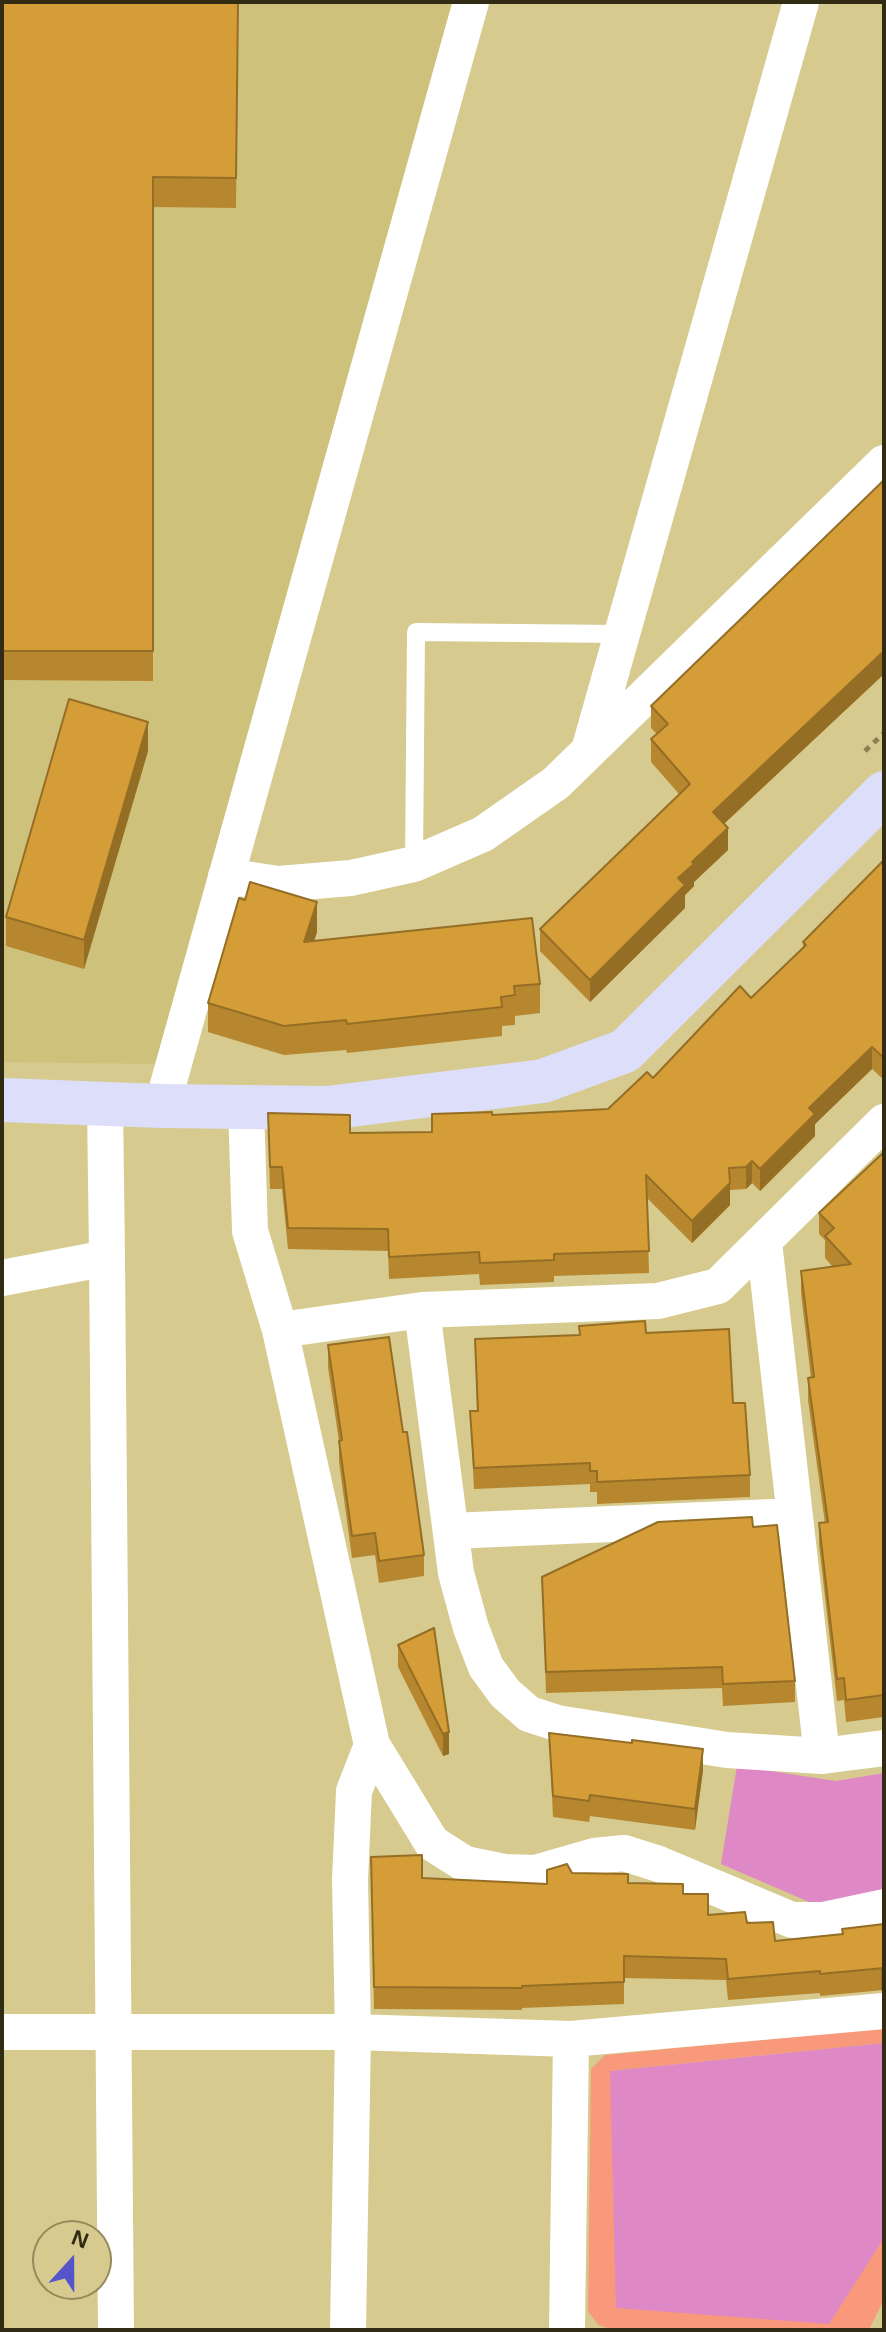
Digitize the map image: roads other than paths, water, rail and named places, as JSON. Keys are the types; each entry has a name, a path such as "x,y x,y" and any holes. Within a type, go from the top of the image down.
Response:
{"street":[{"path":"162,1106 471,2"},
{"path":"590,749 801,2"},
{"path":"226,876 278,884 351,878 414,864 483,834 556,783 884,463"},
{"path":"2,1100 327,1108 543,1081 625,1051 884,793"},
{"path":"105,1103 116,2330"},
{"path":"246,1108 250,1231 280,1330 372,1745 432,1843 465,1864 504,1872 535,1873 594,1856 624,1853 659,1864 792,1920 823,1920 884,1907"},
{"path":"280,1330 422,1310 658,1301 718,1286 884,1122"},
{"path":"764,1242 822,1756"},
{"path":"2,1278 107,1258"},
{"path":"422,1310 456,1573 471,1628 486,1667 505,1693 529,1714 557,1723 727,1750 822,1756 884,1748"},
{"path":"451,1531 795,1516"},
{"path":"348,2330 353,2032 350,1880 354,1791 372,1745"},
{"path":"2,2032 353,2032 571,2039 884,2011"},
{"path":"568,2330 571,2039"}],"lane":[{"path":"414,864 416,632 622,634"}]}
